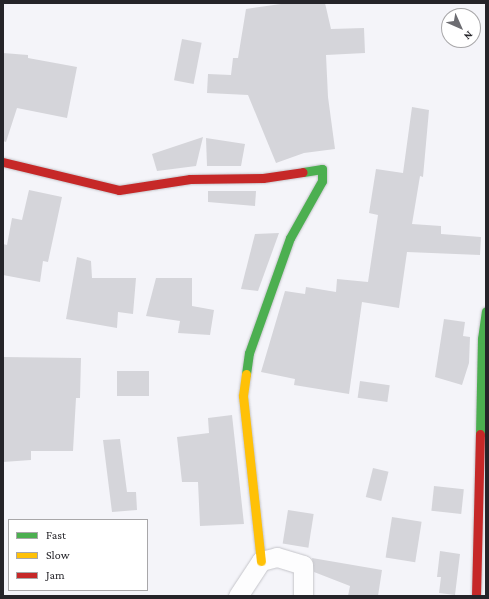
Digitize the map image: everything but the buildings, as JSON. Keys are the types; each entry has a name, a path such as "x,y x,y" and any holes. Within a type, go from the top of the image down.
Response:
{"street":[{"path":"3,162 119,190 190,179 263,178 322,169 322,181 290,238 249,354 243,396 261,562"},
{"path":"476,596 482,512 482,339 486,311"},
{"path":"238,596 261,562 277,557 303,565 305,594"}],"traffic: fast":[{"path":"246,374 249,353 290,238 322,181 322,169 303,172"},
{"path":"480,434 482,339 486,311"}],"traffic: slow":[{"path":"246,374 243,396 261,561"}],"traffic: jam":[{"path":"3,162 119,190 190,179 263,178 303,172"},
{"path":"476,596 480,434"}]}
